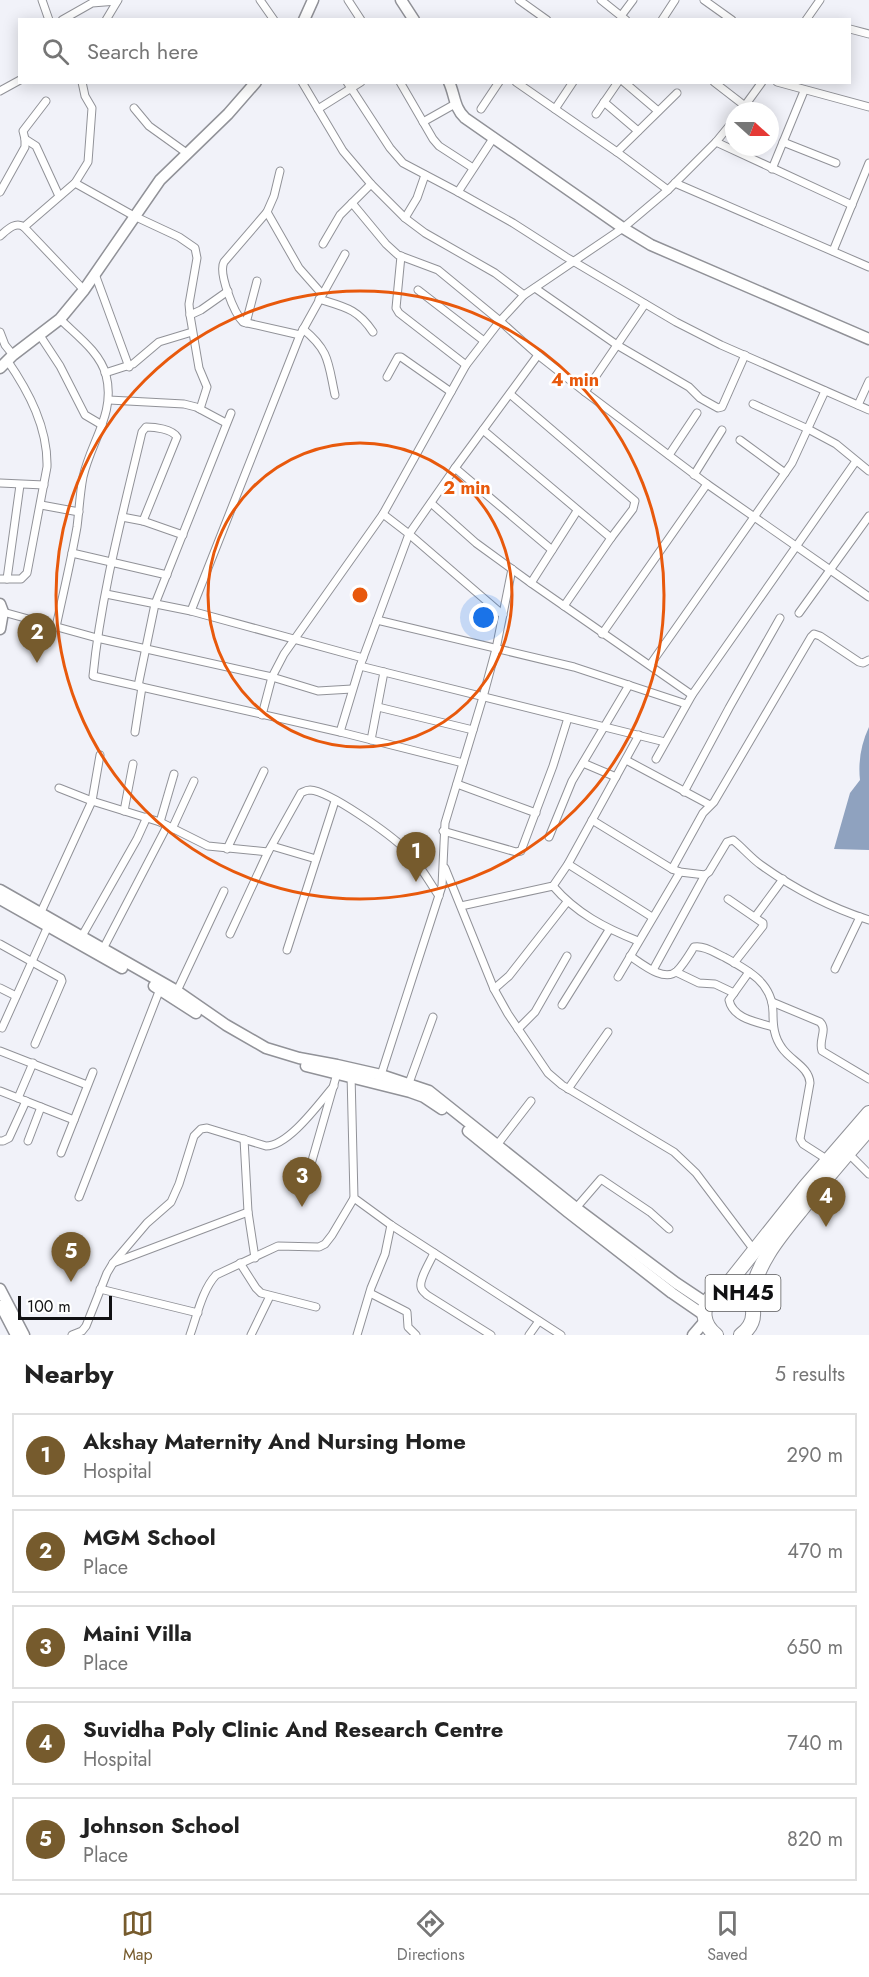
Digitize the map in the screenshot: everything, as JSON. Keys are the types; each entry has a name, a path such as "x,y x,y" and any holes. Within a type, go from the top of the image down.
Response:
{"highway":[{"name":"NH45","path":"716,1335 711,1331 705,1313 714,1294 724,1289 869,1113"},
{"name":"NH45","path":"750,1301 755,1276 783,1230 869,1128"},
{"name":"NH45","path":"724,1289 742,1292 750,1301 755,1329 741,1335"}],"street":[{"path":"42,0 48,18"},
{"path":"260,0 273,18"},
{"path":"304,18 313,0"},
{"path":"348,0 360,18"},
{"path":"402,0 413,18"},
{"path":"519,0 544,18"},
{"path":"601,0 624,18 633,0"},
{"path":"663,18 675,0"},
{"path":"704,0 729,18"},
{"path":"807,18 820,0"},
{"path":"65,18 91,2 118,1 113,16"},
{"path":"851,30 869,34"},
{"path":"0,92 18,81"},
{"path":"24,227 75,183 85,169 89,156 92,108 85,96 82,84"},
{"path":"7,361 60,319 84,290 160,180 189,154 254,84"},
{"path":"303,84 343,151 371,184 405,218 425,233 495,273 524,295"},
{"path":"401,84 439,146 473,168"},
{"path":"450,84 455,104 465,118 623,228 651,245 869,339"},
{"path":"482,109 498,84"},
{"path":"519,84 668,190"},
{"path":"555,109 572,84"},
{"path":"597,114 617,84"},
{"path":"626,84 658,111"},
{"path":"716,84 736,102"},
{"path":"747,102 761,84"},
{"path":"783,84 869,106"},
{"path":"318,109 349,86 403,163 513,223 676,322 869,410"},
{"path":"772,169 804,91"},
{"path":"617,152 677,93"},
{"path":"0,192 25,147 23,131 46,101"},
{"path":"604,102 638,131"},
{"path":"423,122 455,104"},
{"path":"134,108 149,126 189,154"},
{"path":"262,715 272,677 295,638 383,514 466,365 484,341 524,295 623,228 668,190 725,131"},
{"path":"458,192 494,137"},
{"path":"25,139 36,146 59,196"},
{"path":"716,142 852,205"},
{"path":"783,142 836,163"},
{"path":"833,251 869,163"},
{"path":"280,171 274,196 267,212 222,266 228,291 240,319 246,323 302,332 321,345 328,360 335,395"},
{"path":"405,218 417,198 425,175"},
{"path":"75,183 134,216 179,237 195,248 197,258 189,304 199,368 207,387 200,410"},
{"path":"675,183 869,267"},
{"path":"323,244 335,222 371,184"},
{"path":"352,203 386,244 401,256 433,267 538,355 694,475 868,595"},
{"path":"267,212 299,268 320,297 352,310 364,319 373,332"},
{"path":"1,232 18,224 24,227 84,290"},
{"path":"191,611 302,332 345,254"},
{"path":"401,256 396,308 399,313 466,365"},
{"path":"95,274 129,367"},
{"path":"246,323 257,281"},
{"path":"535,288 617,345 689,387 700,398 718,408 722,406 745,355"},
{"path":"418,290 484,341"},
{"path":"190,315 228,291"},
{"path":"585,392 645,304"},
{"path":"56,627 72,553 86,467 109,400 105,373 100,361 60,319"},
{"path":"0,332 5,345 7,361 30,395 45,436 48,459 26,576 21,579 3,579 21,484"},
{"path":"105,373 129,367 159,342 192,332"},
{"path":"39,334 60,366 85,415 102,424"},
{"path":"340,732 360,666 409,534 538,355"},
{"path":"387,377 398,357 401,357 451,392"},
{"path":"858,405 869,381"},
{"path":"650,665 785,473 797,454 825,391"},
{"path":"510,394 633,498 635,504 564,606"},
{"path":"109,400 172,402 200,410 226,423"},
{"path":"753,404 836,444 869,471"},
{"path":"135,732 145,649 155,604 231,413"},
{"path":"669,455 697,413"},
{"path":"143,521 176,442 176,434 173,432 151,427 144,429 122,517 97,638 93,676 340,732 463,763"},
{"path":"483,430 611,538"},
{"path":"694,475 722,430"},
{"path":"740,440 785,473"},
{"path":"656,759 692,694 856,460"},
{"path":"455,468 552,550"},
{"path":"0,483 44,485"},
{"path":"602,634 707,484"},
{"path":"431,503 476,543 602,634 692,694"},
{"path":"40,505 79,512"},
{"path":"531,583 578,511"},
{"path":"383,514 503,615"},
{"path":"799,613 869,516"},
{"path":"122,517 143,521 183,535"},
{"path":"72,553 167,575"},
{"path":"380,1080 442,886 443,831 496,649 512,569"},
{"path":"106,594 191,611 363,658"},
{"path":"0,629 1,608 97,638 272,677 318,691 352,689"},
{"path":"684,792 780,618"},
{"path":"377,620 574,667 686,705"},
{"path":"672,869 703,813 714,802 811,637 814,634 820,636 859,662 869,660"},
{"path":"360,666 665,742"},
{"path":"371,740 384,672"},
{"path":"549,837 568,789 629,686"},
{"path":"378,707 473,730"},
{"path":"443,831 519,852 554,766 568,718"},
{"path":"462,906 553,886 568,864 639,735"},
{"path":"41,912 92,801 100,755"},
{"path":"626,760 710,806"},
{"path":"583,763 616,777"},
{"path":"124,811 133,765"},
{"path":"227,849 264,771"},
{"path":"166,826 174,774"},
{"path":"103,949 166,826 194,781"},
{"path":"457,784 536,813"},
{"path":"58,788 147,818 208,846 227,849 270,849 316,859"},
{"path":"230,933 270,849 301,793 313,790 379,828 404,848 439,896"},
{"path":"287,950 335,801"},
{"path":"82,936 147,818"},
{"path":"592,820 672,869 705,875"},
{"path":"653,970 705,875 727,842 733,840 754,860 783,879 844,912 869,920"},
{"path":"568,864 652,917"},
{"path":"444,866 494,989 548,1073 568,1089 674,1152 696,1173 754,1250"},
{"path":"618,977 680,872"},
{"path":"755,917 783,879"},
{"path":"553,886 567,902 609,930 638,941"},
{"path":"0,890 177,991 226,1025 266,1048 339,1070"},
{"path":"177,991 224,891"},
{"path":"0,899 160,989 233,1037 263,1053 283,1060 380,1080 435,1104 567,1212 672,1293 705,1313"},
{"path":"728,899 762,922 763,926 734,963"},
{"path":"494,989 509,976 567,902"},
{"path":"41,912 48,926"},
{"path":"835,969 860,917"},
{"path":"2,1028 48,926"},
{"path":"562,1005 609,930"},
{"path":"0,944 59,975 62,981 35,1044"},
{"path":"676,972 694,947 698,946 734,963 762,981 772,1002 773,1027 782,1048 810,1077 800,1139 803,1144 828,1160"},
{"path":"518,1029 535,1012 567,956"},
{"path":"630,956 653,970 666,974 676,972 699,983 715,984 734,993"},
{"path":"749,972 729,1003 736,1012 773,1027"},
{"path":"0,987 16,996"},
{"path":"79,1197 160,989"},
{"path":"772,1002 824,1025 820,1040 822,1051 869,1079"},
{"path":"409,1083 433,1017"},
{"path":"568,1089 608,1032"},
{"path":"0,1051 87,1085"},
{"path":"0,1141 6,1140 11,1135 33,1063"},
{"path":"303,1192 339,1070"},
{"path":"61,1153 93,1072"},
{"path":"190,1335 210,1281 222,1271 278,1246 319,1247 325,1244 332,1235 354,1198 352,1073"},
{"path":"380,1080 409,1083 429,1091 576,1208 676,1283 705,1313"},
{"path":"72,1335 82,1331 86,1326 100,1288 113,1263 151,1219 171,1202 194,1136 198,1131 207,1128 266,1146 277,1144 294,1130 334,1086"},
{"path":"0,1091 74,1120"},
{"path":"497,1145 531,1101"},
{"path":"28,1141 41,1107"},
{"path":"244,1139 248,1212 255,1258"},
{"path":"848,1153 869,1174"},
{"path":"576,1208 601,1179 650,1212 669,1229"},
{"path":"354,1198 391,1225 561,1335"},
{"path":"113,1263 248,1212"},
{"path":"357,1335 384,1254 391,1225"},
{"path":"434,1253 422,1279 420,1287 422,1290 491,1335"},
{"path":"240,1263 261,1293 316,1307"},
{"path":"100,1288 198,1313"},
{"path":"0,1289 18,1334"},
{"path":"370,1293 407,1312 408,1327 416,1335"},
{"path":"251,1335 270,1296"},
{"path":"0,1304 18,1334"},
{"path":"693,1335 705,1313"},
{"path":"529,1335 539,1321"}],"water":[{"path":"869,727 869,850 834,849 850,793 860,780 861,753"}],"place":[{"name":"MGM School","path":"37,663"},
{"name":"Akshay Maternity And Nursing Home","path":"416,882"},
{"name":"Maini Villa","path":"302,1207"},
{"name":"Suvidha Poly Clinic And Research Centre","path":"826,1227"},
{"name":"Johnson School","path":"71,1282"}]}
